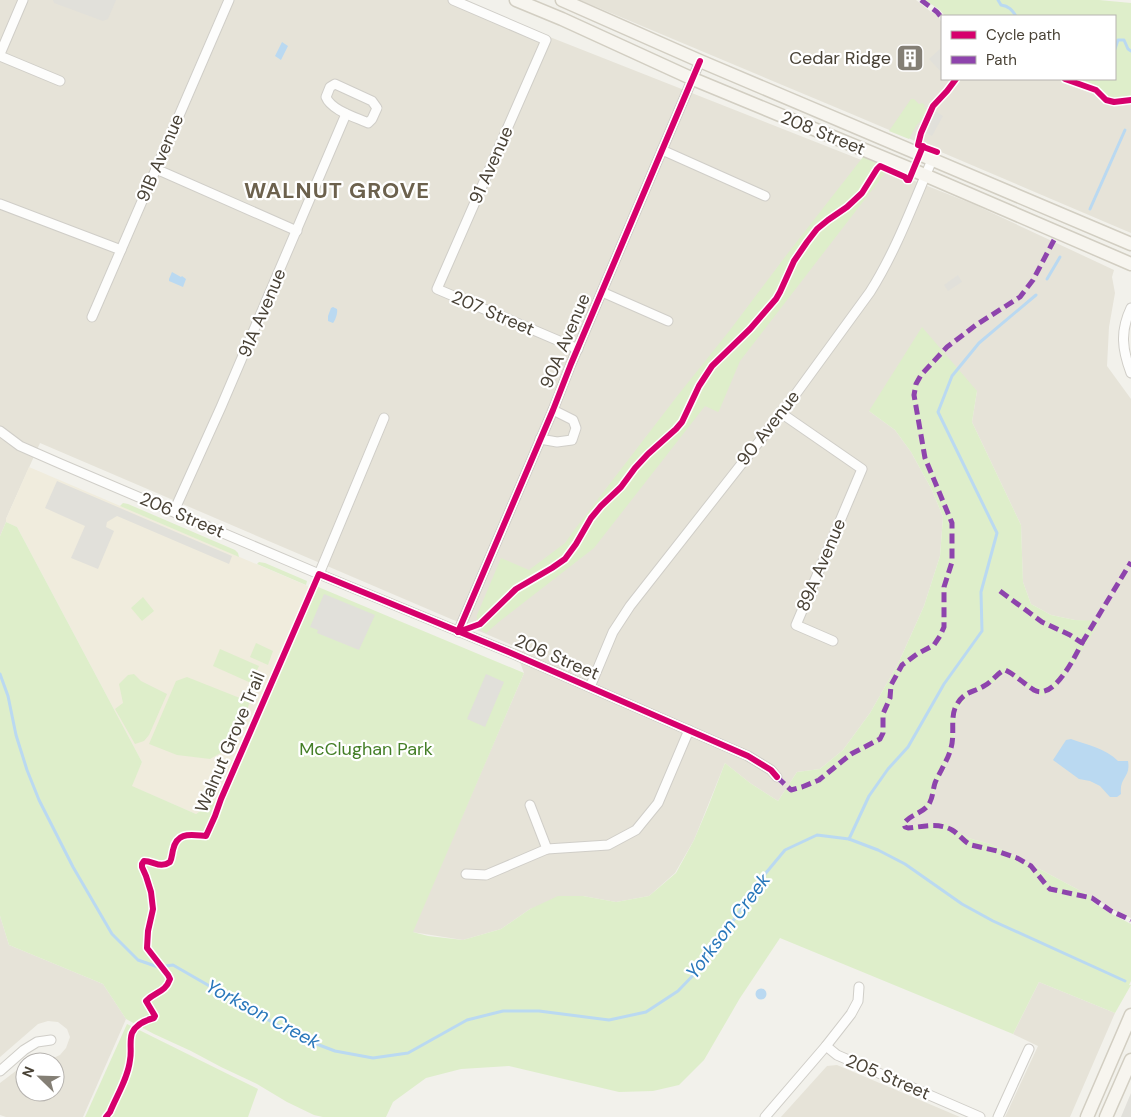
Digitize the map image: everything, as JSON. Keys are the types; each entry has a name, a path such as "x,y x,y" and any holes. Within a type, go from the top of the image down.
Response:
{"main road":[{"name":"208 Street","path":"516,0 693,78 1131,264"},
{"name":"208 Street","path":"562,0 700,61 1131,244"},
{"path":"1087,1117 1131,1015"},
{"path":"1106,1117 1131,1060"}],"street":[{"path":"23,0 0,55 60,81"},
{"name":"91B Avenue","path":"92,317 229,0"},
{"name":"91 Avenue","path":"437,289 546,40 453,0"},
{"name":"90A Avenue","path":"458,632 700,61"},
{"path":"335,84 372,101 377,108 368,123 346,114 328,104 326,97 330,87 335,84"},
{"name":"91A Avenue","path":"174,512 225,398 346,114"},
{"path":"662,150 765,196"},
{"name":"90 Avenue","path":"590,687 613,632 623,615 781,413 880,277 932,160"},
{"path":"156,170 297,231"},
{"path":"0,204 121,250"},
{"name":"207 Street","path":"437,289 578,349"},
{"path":"602,292 668,321"},
{"path":"1131,308 1125,320 1122,344 1131,373"},
{"path":"540,439 557,442 572,440 576,428 573,420 553,410"},
{"name":"89A Avenue","path":"781,413 862,470 796,625 833,641"},
{"path":"319,574 384,418"},
{"name":"206 Street","path":"0,431 20,446 590,687 748,756 772,770 777,777"},
{"path":"466,874 486,875 547,850 608,845 636,830 658,803 689,730"},
{"path":"530,805 547,850"},
{"path":"765,1117 851,1014 858,1001 860,987"},
{"path":"0,1071 24,1050 37,1042 51,1040"},
{"name":"205 Street","path":"826,1046 836,1054 980,1117"},
{"path":"998,1117 1028,1049"}],"shaded area":[{"path":"0,0 456,0 973,204 1114,270 1112,277 1115,293 1109,327 1107,366 1131,399 1131,918 1120,914 1015,856 990,844 968,838 946,824 908,826 907,823 913,817 927,810 933,802 935,791 953,747 957,710 969,694 984,689 1005,673 1014,678 1099,622 1051,615 1031,604 1023,582 1021,525 972,422 977,391 869,411 895,430 911,452 932,490 943,517 940,556 924,606 898,664 870,713 843,750 820,769 797,772 778,801 750,783 725,763 694,840 675,873 649,896 616,902 583,896 530,909 501,929 463,940 412,932 524,673 514,646 40,443 0,536"},
{"path":"53,0 116,0 108,19 103,21 54,3"},
{"path":"580,0 916,0 938,15 941,22 941,80 1068,80 1096,90 1106,100 1114,102 1131,100 1131,233"},
{"path":"941,48 941,72 929,59"},
{"path":"935,111 943,116 932,136 924,132"},
{"path":"958,275 962,282 948,291 944,285"},
{"path":"29,467 310,587 219,798 196,814 131,786 142,762 17,527 6,522"},
{"path":"57,481 232,556 229,564 117,516 107,522 106,527 114,531 98,569 71,558 85,526 45,508"},
{"path":"324,594 375,615 359,650 317,633 318,630 310,627"},
{"path":"486,674 504,682 485,727 467,719"},
{"path":"0,916 9,945 103,984 126,1019 83,1117 6,1117 0,1115 0,1083 15,1072 15,1102 65,1102 65,1052 63,1052 70,1037 67,1029 58,1022 48,1021 38,1024 0,1057"},
{"path":"1039,982 1115,1013 1070,1117 1005,1117 1038,1046 1013,1034"},
{"path":"837,1065 960,1117 781,1117 827,1066"},
{"path":"1131,1093 1131,1117 1121,1117"}],"green space":[{"path":"925,0 1099,0 1131,3 1131,100 1114,102 1106,100 1096,90 1068,80 1116,80 1116,15 944,15"},
{"path":"911,99 925,105 924,107 927,110 909,139 889,131"},
{"path":"863,157 889,168 740,361 719,411 705,406 594,548 486,633 480,628 477,615 501,558 529,570 565,543"},
{"name":"McClughan Park","path":"922,327 977,391 972,422 1021,525 1023,582 1031,604 1051,615 1075,620 1100,621 1073,665 1057,686 1043,696 1033,692 1005,673 984,689 969,694 957,710 953,747 935,791 933,802 927,810 913,817 907,824 909,826 946,823 968,838 990,844 1092,897 1091,901 1131,924 1131,981 1129,985 1131,985 1115,1013 1039,982 1013,1034 780,938 740,998 704,1060 679,1085 653,1091 619,1092 509,1066 461,1069 426,1078 393,1102 386,1117 323,1117 314,1115 287,1102 257,1084 126,1019 103,984 9,945 0,916 0,536 6,522 17,527 142,762 132,786 196,814 219,798 311,584 524,673 413,932 428,936 463,940 501,929 530,909 558,896 583,896 616,902 649,896 676,873 694,840 725,763 750,783 778,801 797,772 820,769 843,750 870,713 898,664 924,606 940,556 943,517 932,490 911,452 895,430 869,411"},
{"path":"123,503 235,550 239,557 120,506"},
{"path":"259,562 307,581 306,585 257,564"},
{"path":"143,597 154,611 142,621 131,608"},
{"path":"256,643 273,651 268,665 250,657"},
{"path":"220,649 259,666 251,683 213,666"},
{"path":"134,674 141,681 167,694 149,735 144,741 135,744 115,709 123,703 119,684 128,675"},
{"path":"187,677 250,702 231,747 210,759 177,755 149,744 176,681"},
{"path":"127,1024 258,1089 248,1117 85,1117"}],"water":[{"path":"282,42 288,46 281,60 275,56"},
{"path":"172,272 186,279 183,287 169,281"},
{"path":"333,307 337,311 333,323 328,321 328,316"},
{"path":"1071,739 1102,750 1118,761 1128,761 1128,771 1122,784 1121,794 1117,797 1110,797 1100,786 1090,781 1079,779 1053,760 1066,740"},
{"path":"761,988 767,994 761,1000 755,994"}],"waterway":[{"path":"998,0 1001,5 1006,6 1015,15"},
{"path":"1116,46 1118,40 1124,40 1131,51"},
{"path":"1090,209 1125,130"},
{"path":"1047,279 1060,257"},
{"path":"849,839 869,796 888,769 908,747 944,684 982,631 981,592 997,533 938,412 952,376 979,343 1036,295"},
{"name":"Yorkson Creek","path":"0,674 8,696 16,735 39,800 73,867 112,934 138,960 158,967 173,965 298,1037 335,1051 373,1058 408,1053 467,1020 503,1011 539,1011 609,1020 646,1012 678,991 703,965 765,874 785,850 817,835 849,839 878,850 905,864 962,904 993,921 1125,981"}],"marked path":[{"path":"921,0 941,17"},
{"path":"777,777 791,790 802,787 819,780 851,754 880,739 883,733 883,714 890,698 891,685 902,665 934,645 940,636 944,627 944,587 952,562 952,523 925,458 914,395 916,384 921,375 947,347 976,325 1020,297 1033,280 1054,240"},
{"path":"1082,643 1131,562"},
{"path":"1000,591 1042,622 1070,635 1082,643 1063,676 1049,689 1042,692 1034,690 1005,670 987,684 969,693 959,701 954,710 950,752 935,783 930,802 925,809 907,820 904,823 905,827 941,826 947,828 971,845 997,851 1017,858 1031,866 1050,889 1092,898 1111,911 1131,920"}],"cycle path":[{"path":"458,632 700,61"},
{"path":"937,152 918,145 921,133 933,106 955,80"},
{"path":"1068,80 1096,90 1106,100 1114,102 1131,100"},
{"path":"458,632 480,624 516,589 565,559 591,518 601,506 621,487 648,454 682,422 699,386 712,366 750,329 776,299 794,261 817,229 847,207 862,193 880,166 909,180 923,146"},
{"name":"Walnut Grove Trail","path":"106,1117 122,1086 129,1067 132,1033 139,1025 155,1016 146,1001 166,987 170,979 147,948 148,931 153,909 151,892 142,864 144,861 160,865 166,864 170,862 175,844 181,837 190,835 206,836 319,574 511,653 748,756 771,770 777,777"}],"place":[{"name":"Cedar Ridge","path":"910,58"}],"district":[{"name":"WALNUT GROVE","path":"337,190"}]}
